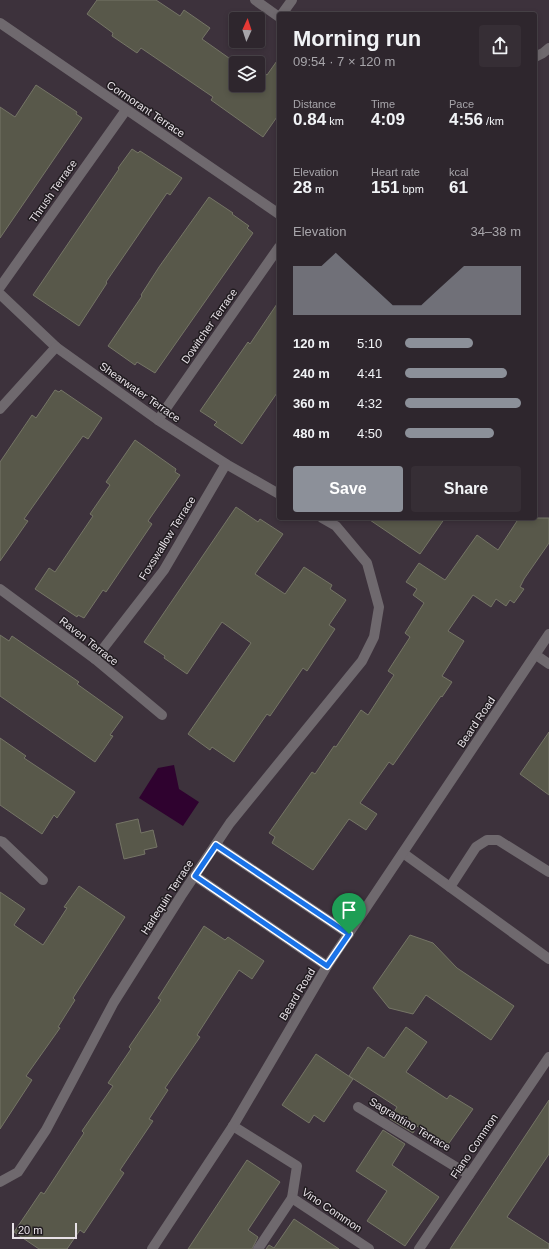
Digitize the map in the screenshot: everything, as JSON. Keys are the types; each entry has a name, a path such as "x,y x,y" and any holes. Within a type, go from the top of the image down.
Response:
{"street":[{"path":"255,0 277,16"},
{"path":"283,12 292,0"},
{"name":"Cormorant Terrace","path":"0,23 277,213"},
{"path":"537,56 549,48"},
{"name":"Thrush Terrace","path":"0,287 126,110"},
{"name":"Dowitcher Terrace","path":"158,420 277,250"},
{"name":"Shearwater Terrace","path":"0,294 56,347 158,420 226,464 277,493"},
{"path":"0,409 56,347"},
{"name":"Foxswallow Terrace","path":"95,660 164,570 226,464"},
{"name":"Harlequin Terrace","path":"0,1182 18,1172 46,1130 114,1002 230,823 362,661 374,637 379,607 367,563 339,522"},
{"name":"Raven Terrace","path":"0,589 95,660 162,716"},
{"name":"Beard Road","path":"152,1249 233,1126 327,966 549,634"},
{"path":"536,655 549,664"},
{"path":"450,887 476,847 487,840 498,840 549,872"},
{"path":"0,841 3,842 43,880"},
{"path":"216,845 349,934"},
{"path":"403,853 549,959"},
{"path":"195,876 327,966"},
{"name":"Fiano Common","path":"419,1249 549,1057"},
{"name":"Sagrantino Terrace","path":"358,1107 469,1175"},
{"name":"Vino Common","path":"233,1126 297,1166 292,1198 369,1249"},
{"path":"258,1249 292,1198"}],"shaded area":[{"path":"174,765 179,789 199,802 183,826 139,798 158,768"}],"building":[{"path":"97,0 156,0 180,16 184,10 210,28 202,39 229,58 229,92 265,92 265,74 267,75 277,61 277,117 263,137 211,100 213,97 141,48 137,53 112,36 113,33 87,14"},
{"path":"36,85 77,112 76,114 82,118 0,238 0,107 15,117"},
{"path":"132,149 138,153 140,151 182,178 170,195 167,193 106,282 107,283 79,326 33,295"},
{"path":"209,197 249,226 247,228 253,233 155,373 137,362 135,365 108,346 142,296 141,295 159,267"},
{"path":"277,304 277,393 242,444 214,425 217,422 200,411 248,342 250,344"},
{"path":"55,390 59,392 61,390 102,418 88,439 83,436 24,519 28,521 0,561 0,462 32,415 36,418"},
{"path":"135,440 176,469 175,472 180,475 148,521 152,524 106,592 103,590 84,618 78,615 77,617 35,589 49,568 55,572 93,516 90,514 110,485 106,482"},
{"path":"236,507 258,522 260,519 283,534 255,574 285,594 304,567 332,585 330,589 346,600 329,625 335,629 307,671 303,668 270,716 267,714 234,762 212,747 210,750 188,734 251,643 222,622 187,674 164,658 165,656 144,642"},
{"path":"537,518 549,518 549,543 524,579 520,587 524,589 514,603 510,600 506,606 496,599 491,607 473,595 448,631 464,641 442,676 452,682 393,765 389,762 360,803 377,814 366,830 349,819 313,870 272,843 275,837 269,833 312,772 315,774 334,746 336,747 361,710 368,715 394,675 388,671 410,637 405,633 424,603 413,595 417,589 406,582 419,563 445,580 477,535 498,550 518,520 537,520"},
{"path":"370,520 444,520 420,554"},
{"path":"0,635 9,641 12,636 79,682 77,684 123,717 110,735 113,736 95,762 0,696"},
{"path":"549,732 549,795 520,774"},
{"path":"0,738 26,756 24,758 75,792 57,818 54,815 42,834 0,805"},
{"path":"138,819 141,833 153,830 157,847 144,850 145,854 124,859 116,824"},
{"path":"79,886 125,917 73,998 75,1000 58,1027 60,1028 26,1076 32,1080 0,1129 0,892 25,909 14,925 43,945 67,908 64,907"},
{"path":"204,926 225,940 228,937 264,961 252,979 239,970 197,1035 200,1037 165,1088 168,1090 149,1119 153,1121 120,1170 124,1173 84,1233 80,1230 67,1249 39,1249 14,1232 41,1192 44,1194 84,1133 82,1131 113,1086 108,1083 131,1049 129,1047 161,1000 158,998"},
{"path":"410,935 433,943 457,968 514,1006 491,1040 426,995 413,1014 389,1008 373,988"},
{"path":"406,1027 427,1042 406,1072 447,1099 450,1095 473,1109 447,1146 417,1126 413,1133 390,1119 397,1107 349,1076 368,1047 384,1058"},
{"path":"316,1054 353,1079 324,1122 314,1115 309,1123 282,1105"},
{"path":"549,1100 549,1154 507,1217 549,1244 549,1249 450,1249"},
{"path":"383,1130 405,1144 392,1165 439,1197 405,1246 367,1221 387,1191 356,1171"},
{"path":"247,1160 280,1182 248,1230 258,1237 252,1249 188,1249"},
{"path":"294,1219 339,1249 266,1249 269,1245 274,1248"}],"route":[{"path":"216,845 349,934 327,966 195,876 216,845"}]}
